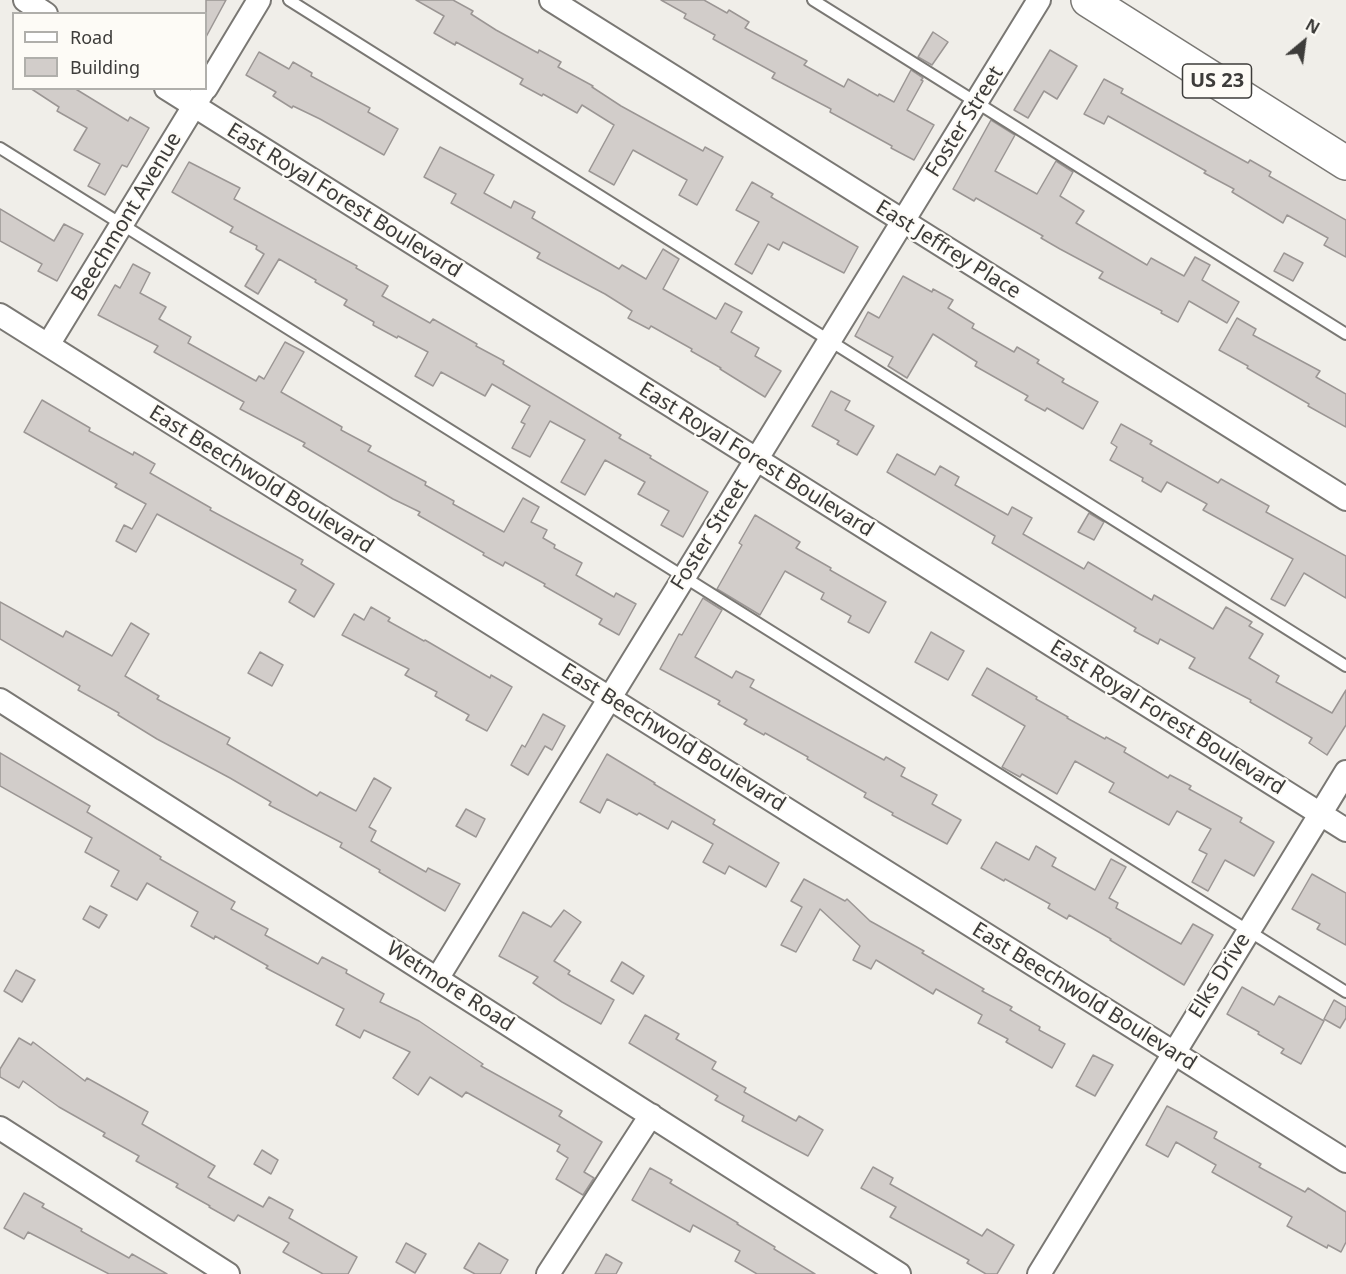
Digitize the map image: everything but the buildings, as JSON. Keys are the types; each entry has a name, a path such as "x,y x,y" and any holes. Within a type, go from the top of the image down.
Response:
{"main road":[{"name":"US 23","path":"1088,0 1345,161"}],"street":[{"path":"25,0 43,12"},
{"name":"Beechmont Avenue","path":"207,86 259,0"},
{"name":"East Jeffrey Place","path":"551,0 1346,499"},
{"name":"Foster Street","path":"437,979 1040,0"},
{"name":"East Royal Forest Boulevard","path":"178,90 202,94 756,460 1346,830"},
{"name":"Beechmont Avenue","path":"48,345 202,94"},
{"name":"East Beechwold Boulevard","path":"0,315 1346,1161"},
{"name":"Wetmore Road","path":"0,700 899,1274"},
{"name":"Elks Drive","path":"1039,1274 1346,772"},
{"path":"548,1274 651,1115"},
{"path":"0,1128 228,1274"}],"lane":[{"path":"289,0 1346,666"},
{"path":"813,0 1346,334"},
{"path":"0,148 1346,992"}]}
